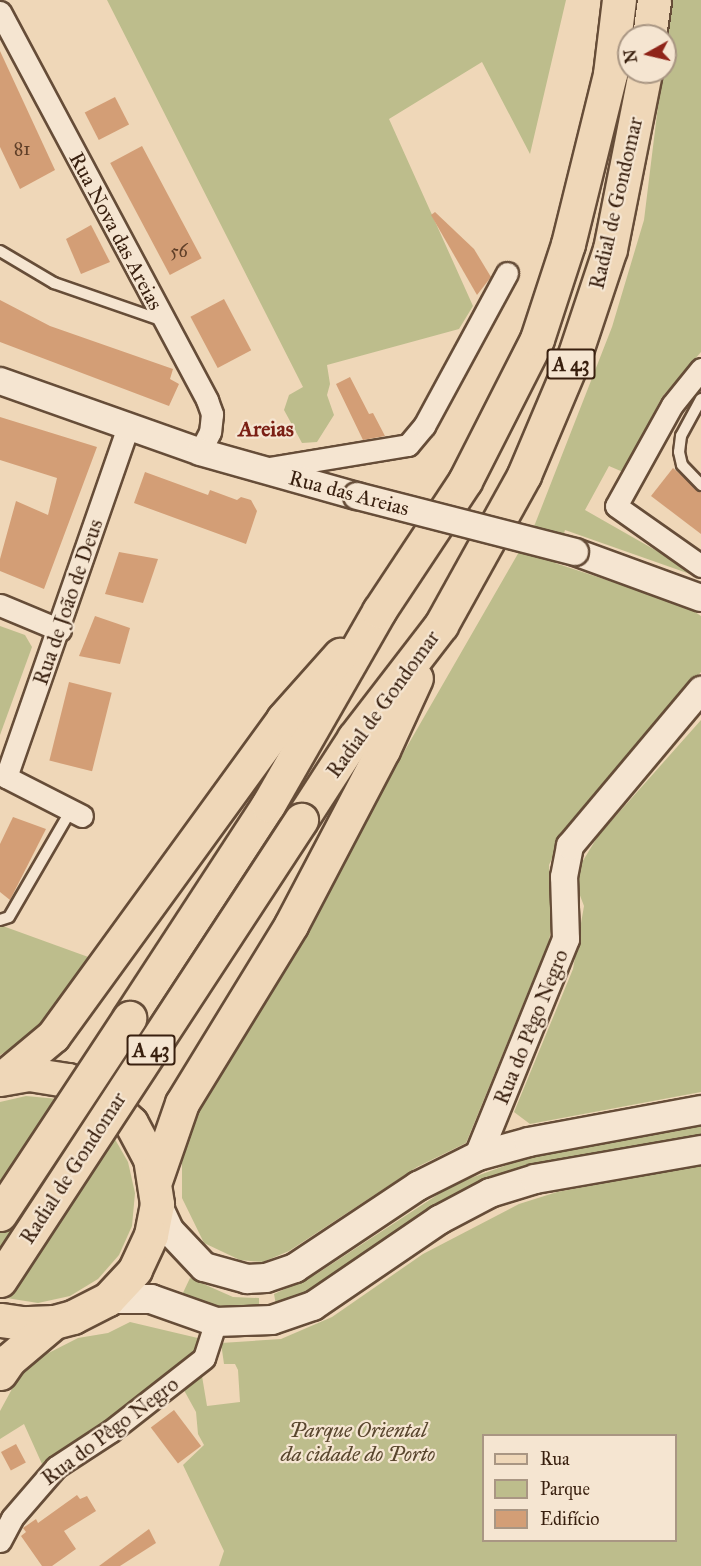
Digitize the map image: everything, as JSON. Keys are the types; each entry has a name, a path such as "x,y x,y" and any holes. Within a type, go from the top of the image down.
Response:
{"main road":[{"name":"Radial de Gondomar","path":"0,1214 268,805 379,611 465,482 537,339 568,244 610,74 619,0"},
{"path":"651,24 654,0"},
{"name":"Radial de Gondomar","path":"0,1280 354,738 441,625 524,475 575,354 610,249 643,84"},
{"path":"2,1078 53,1036 283,719 379,611"},
{"path":"0,1320 54,1322 74,1317 108,1299 135,1270 151,1235 156,1191 182,1102 291,925 383,750 441,625"},
{"path":"2,1078 29,1074 68,1080 103,1096 131,1124 169,1230 204,1268 247,1279 267,1278 296,1268 418,1186 478,1156 530,1142 701,1110"},
{"path":"108,1299 151,1299 216,1322 272,1320 313,1306 439,1220 490,1193 535,1179 701,1150"},
{"path":"0,1373 9,1360 54,1322"}],"street":[{"name":"Rua Nova das Areias","path":"0,12 212,414 210,432 200,452"},
{"path":"262,469 408,445 424,426 507,273"},
{"path":"701,369 672,405 616,506 701,566"},
{"name":"Rua das Areias","path":"0,381 200,452 357,496 574,552 701,598"},
{"name":"Rua de João de Deus","path":"3,776 60,630 128,426"},
{"path":"0,605 60,630"},
{"name":"Rua do Pêgo Negro","path":"478,1156 566,939 564,877 570,846 701,690"},
{"path":"3,776 76,813"},
{"name":"Rua do Pêgo Negro","path":"0,1540 19,1509 56,1467 111,1431 204,1358 216,1322"}],"lane":[{"path":"0,251 54,283 164,321"},
{"path":"701,399 681,436 680,452 682,465 701,485"},
{"path":"0,920 9,917 76,813"}],"green space":[{"path":"107,0 566,0 530,154 482,62 389,119 473,306 459,329 327,365 330,384 327,395 334,415 317,442 302,443 284,410 289,395 303,387"},
{"path":"671,0 701,0 701,352 662,397 623,472 609,466 585,510 692,571 690,574 565,530 555,563 686,606 701,616 701,672 563,834 549,865 553,918 549,941 466,1143 417,1167 289,1251 263,1262 240,1260 204,1243 182,1198 182,1159 194,1117 535,524 612,327 644,220 661,84 677,84 677,24 668,24"},
{"path":"0,626 25,635 32,647 0,735"},
{"path":"701,720 701,1092 530,1124 514,1112 573,969 584,906 573,877 598,836"},
{"path":"0,925 91,958 36,1033 0,1055"},
{"path":"26,1096 58,1099 88,1112 112,1134 128,1162 135,1193 132,1226 119,1255 98,1279 70,1296 38,1303 0,1297 0,1102"},
{"path":"701,1126 701,1137 457,1195 296,1299 276,1305 274,1294 315,1275 454,1184 532,1156"},
{"name":"Parque Oriental da cidade do Porto","path":"701,1165 701,1566 219,1566 224,1551 183,1465 204,1445 198,1434 196,1412 180,1383 201,1370 207,1406 240,1402 238,1370 235,1364 224,1364 221,1343 281,1339 332,1317 423,1254 519,1204 557,1192"},
{"path":"190,1278 233,1297 259,1298 259,1308 216,1307 181,1297"},
{"path":"130,1322 202,1339 193,1358 112,1421 42,1464 24,1424 0,1439 0,1411 25,1365 78,1338 108,1333"}],"building":[{"path":"0,51 55,170 20,189 0,147"},
{"path":"115,97 129,125 99,140 85,112"},
{"path":"142,146 202,258 170,275 110,163"},
{"path":"435,212 474,249 491,277 477,295 431,215"},
{"path":"91,225 110,262 81,274 66,239"},
{"path":"224,299 251,350 218,368 190,317"},
{"path":"0,300 50,326 173,369 170,379 179,384 169,406 0,342"},
{"path":"350,377 369,414 373,413 385,436 363,440 336,384"},
{"path":"0,417 97,447 44,589 0,571 0,559 16,501 48,515 57,478 0,460"},
{"path":"673,468 701,492 701,534 651,496"},
{"path":"145,472 208,495 210,490 237,500 241,497 251,500 257,511 246,544 134,503"},
{"path":"119,552 158,559 143,603 105,594"},
{"path":"95,616 130,628 120,664 79,656"},
{"path":"69,682 112,693 92,771 49,761"},
{"path":"13,817 46,829 10,900 0,892 0,844"},
{"path":"174,1410 201,1446 178,1463 151,1427"},
{"path":"16,1444 26,1463 11,1471 1,1452"},
{"path":"77,1495 80,1499 87,1496 96,1511 64,1531 76,1549 52,1566 42,1566 21,1536 26,1532 23,1528 36,1519 38,1523"},
{"path":"149,1529 156,1543 120,1566 99,1566"}],"district":[{"name":"Areias","path":"266,429"}]}
